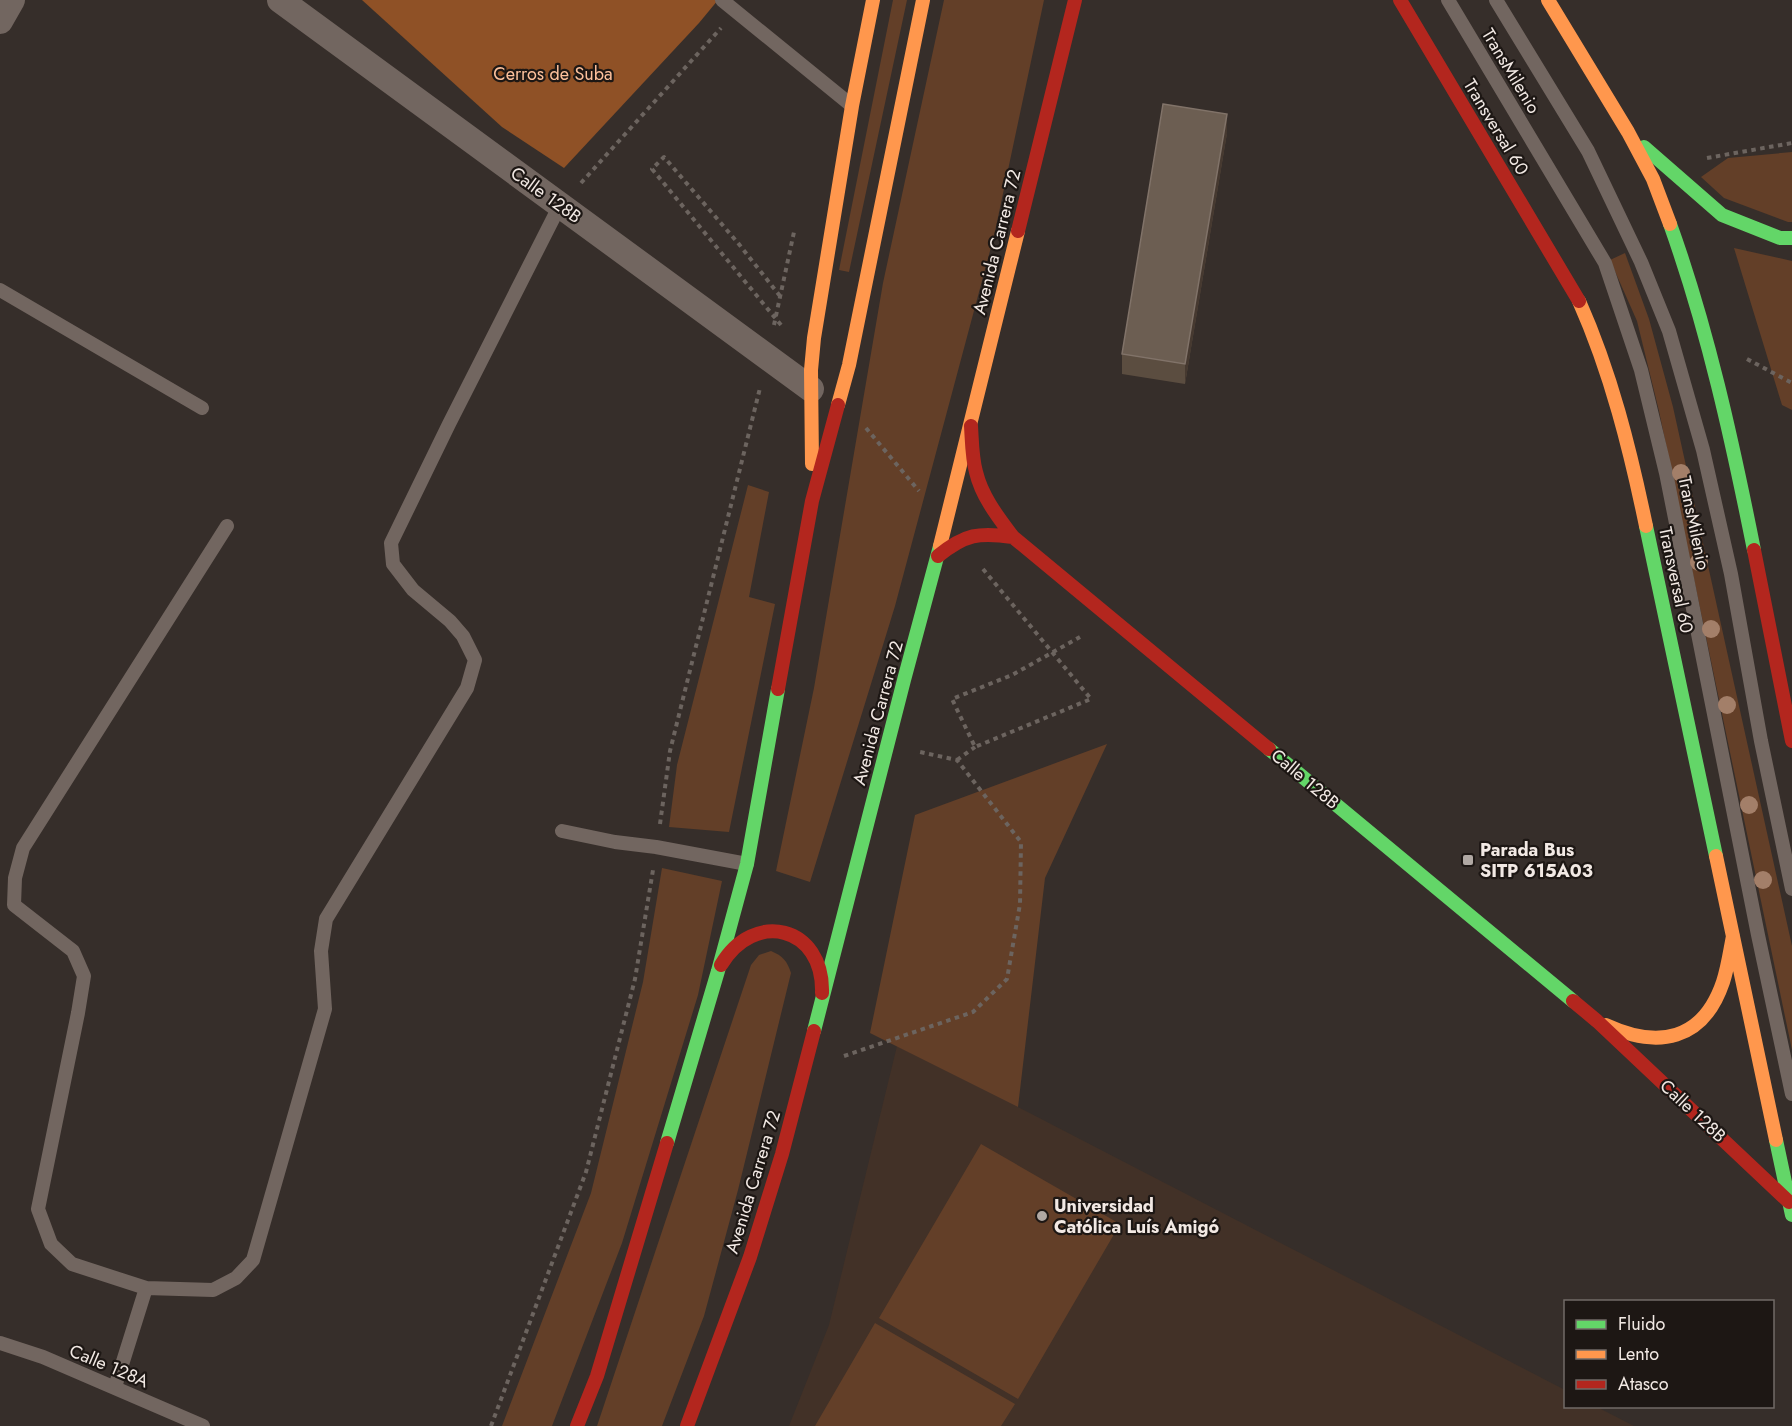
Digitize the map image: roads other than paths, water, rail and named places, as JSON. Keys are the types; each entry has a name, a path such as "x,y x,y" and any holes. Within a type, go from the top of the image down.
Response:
{"main road":[{"path":"812,501 811,389 814,338 852,106 873,0"},
{"path":"577,1426 597,1376 718,971 747,864 812,501 849,365 923,0"},
{"name":"Avenida Carrera 72","path":"687,1426 750,1257 782,1154 938,556 1075,0"},
{"name":"Transversal 60","path":"1400,0 1578,298 1597,341 1614,393 1635,474 1791,1208"},
{"path":"1548,0 1628,132 1653,180 1674,236 1701,321 1732,447 1792,741"},
{"path":"1628,132 1722,214 1780,238 1792,238"},
{"name":"Calle 128B","path":"971,424 975,465 980,484 1013,537 1597,1021 1791,1208"},
{"path":"938,556 967,535 994,534 1013,537"},
{"path":"718,971 725,956 738,942 756,933 775,931 794,937 810,949 820,966 823,985 822,1000"},
{"name":"Calle 128B","path":"1597,1021 1629,1034 1652,1038 1675,1036 1688,1029 1700,1021 1717,996 1724,981 1734,936"}],"street":[{"path":"0,21 12,0"},
{"name":"Calle 128B","path":"280,0 811,389"}],"lane":[{"path":"722,0 852,106"},
{"name":"TransMilenio","path":"1448,0 1605,263 1641,370 1666,473 1753,911 1792,1094"},
{"name":"TransMilenio","path":"1496,0 1588,151 1641,262 1669,331 1703,450 1731,574 1761,741 1792,888"},
{"path":"227,526 23,848 15,878 14,905 73,951 84,976 38,1209 51,1244 72,1264 146,1288 213,1290 236,1278 253,1260 325,1009 321,951 326,920 467,688 474,660 464,636 413,590 393,564 391,543 560,206"},
{"path":"0,290 202,408"},
{"path":"562,831 747,864"},
{"path":"115,1387 146,1288"},
{"name":"Calle 128A","path":"0,1343 43,1357 203,1426"}],"place":[{"name":"Parada Bus SITP 615A03","path":"1468,860"},
{"name":"Universidad Católica Luís Amigó","path":"1042,1216"}],"park label":[{"name":"Cerros de Suba","path":"553,74"}]}
